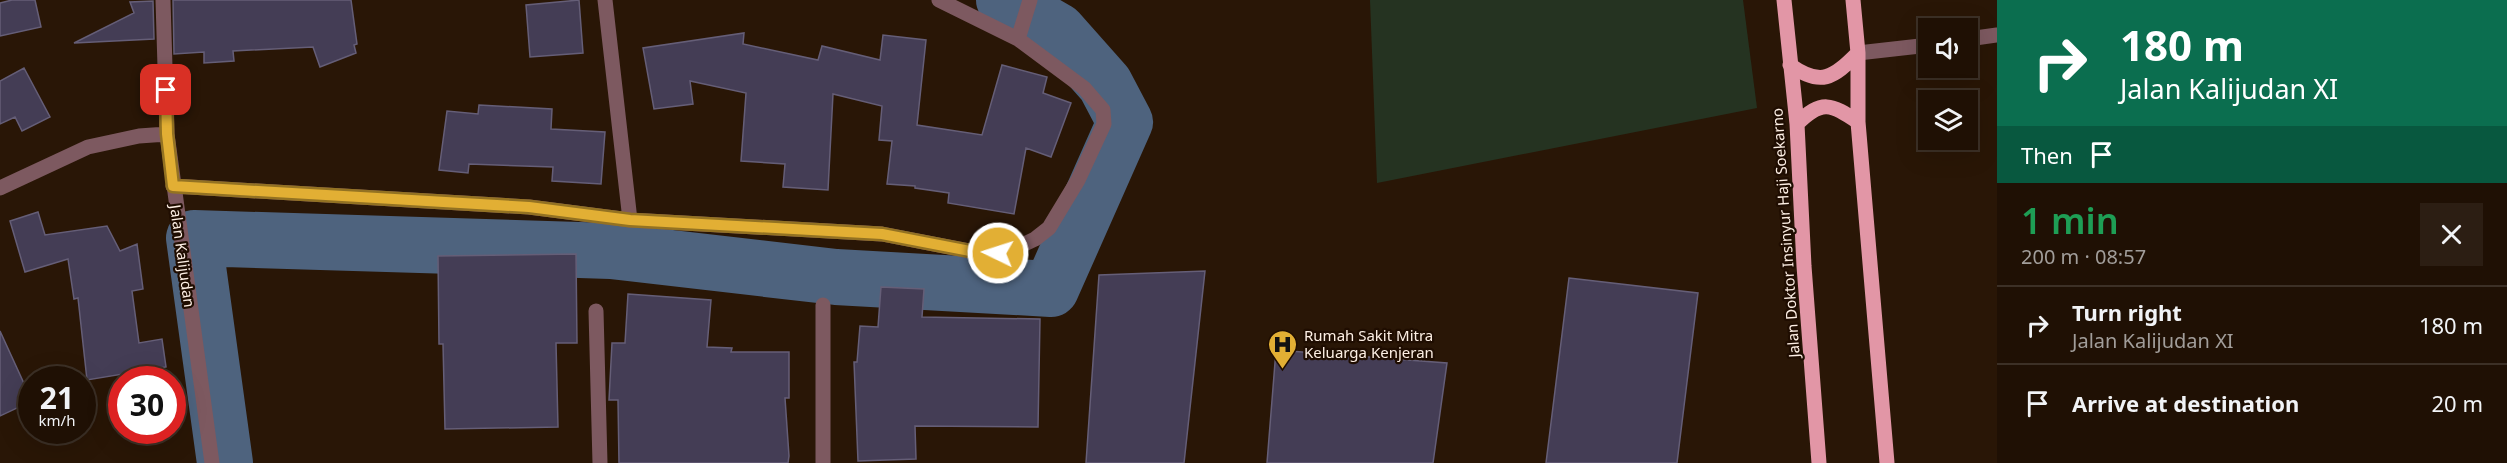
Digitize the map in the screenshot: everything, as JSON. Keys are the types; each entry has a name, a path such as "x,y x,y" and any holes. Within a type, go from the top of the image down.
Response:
{"main road":[{"name":"Jalan Doktor Insinyur Haji Soekarno","path":"1784,0 1797,124 1804,267 1819,463"},
{"path":"1853,0 1857,53 1858,123 1887,463"},
{"path":"1790,65 1804,75 1817,79 1838,73 1857,53"},
{"path":"1797,124 1810,111 1828,105 1840,110 1858,123"}],"street":[{"path":"163,0 167,134 173,186"},
{"path":"604,0 630,220"},
{"name":"Jalan Kalijudan","path":"212,463 173,186 529,207 630,220 882,234 975,252 998,253 1035,239 1049,228 1078,180 1104,124 1103,110 1084,88 1020,34 939,0"},
{"path":"1020,34 1029,3"},
{"path":"1978,38 1997,35"},
{"path":"1857,53 1918,46"},
{"path":"0,188 88,147 139,136 167,134"},
{"path":"823,305 823,463"},
{"path":"597,311 600,463"}],"green space":[{"path":"1370,0 1743,0 1757,108 1377,183"}],"building":[{"path":"12,0 35,0 41,27 0,36 0,3"},
{"path":"173,0 351,0 357,44 354,45 356,53 320,67 313,47 233,51 234,61 204,63 204,52 174,54"},
{"path":"579,0 583,53 530,57 526,5"},
{"path":"153,1 154,39 74,43 134,13 130,2"},
{"path":"744,33 743,44 818,60 822,46 880,60 883,35 926,40 917,125 982,135 1002,65 1047,77 1043,93 1071,103 1051,157 1026,148 1014,214 948,203 949,193 915,188 915,186 887,184 892,141 879,140 882,106 833,94 828,190 783,187 785,164 741,161 746,93 690,81 693,104 654,109 643,48"},
{"path":"24,68 50,117 22,131 15,117 0,124 0,81"},
{"path":"479,105 552,109 551,129 605,132 601,184 552,181 553,167 469,164 468,173 439,170 447,111 478,114"},
{"path":"38,212 45,235 107,226 120,251 137,244 143,289 132,291 139,343 162,339 166,366 108,366 108,377 96,379 96,366 85,366 78,298 74,299 68,259 25,272 10,221"},
{"path":"576,254 577,343 556,343 558,427 445,429 443,344 439,344 438,256"},
{"path":"1205,271 1184,463 1086,463 1099,275"},
{"path":"1569,278 1698,293 1677,463 1546,463"},
{"path":"881,287 924,289 922,317 1040,319 1038,427 915,426 916,459 858,461 854,362 857,362 860,326 878,327"},
{"path":"628,294 711,300 707,347 732,348 731,352 789,352 789,398 785,398 788,463 619,463 618,400 609,400 612,343 625,343"},
{"path":"0,331 18,370 18,408 0,416"},
{"path":"1276,350 1447,363 1433,463 1267,463"}],"waterway":[{"path":"225,463 194,238 611,251 836,277 1051,289 1125,122 1105,84 1058,31 1004,0"}],"place":[{"name":"Rumah Sakit Mitra Keluarga Kenjeran","path":"1283,370"}],"route":[{"path":"166,90 167,134 173,186 529,207 630,220 882,234 975,252 998,253"}]}
